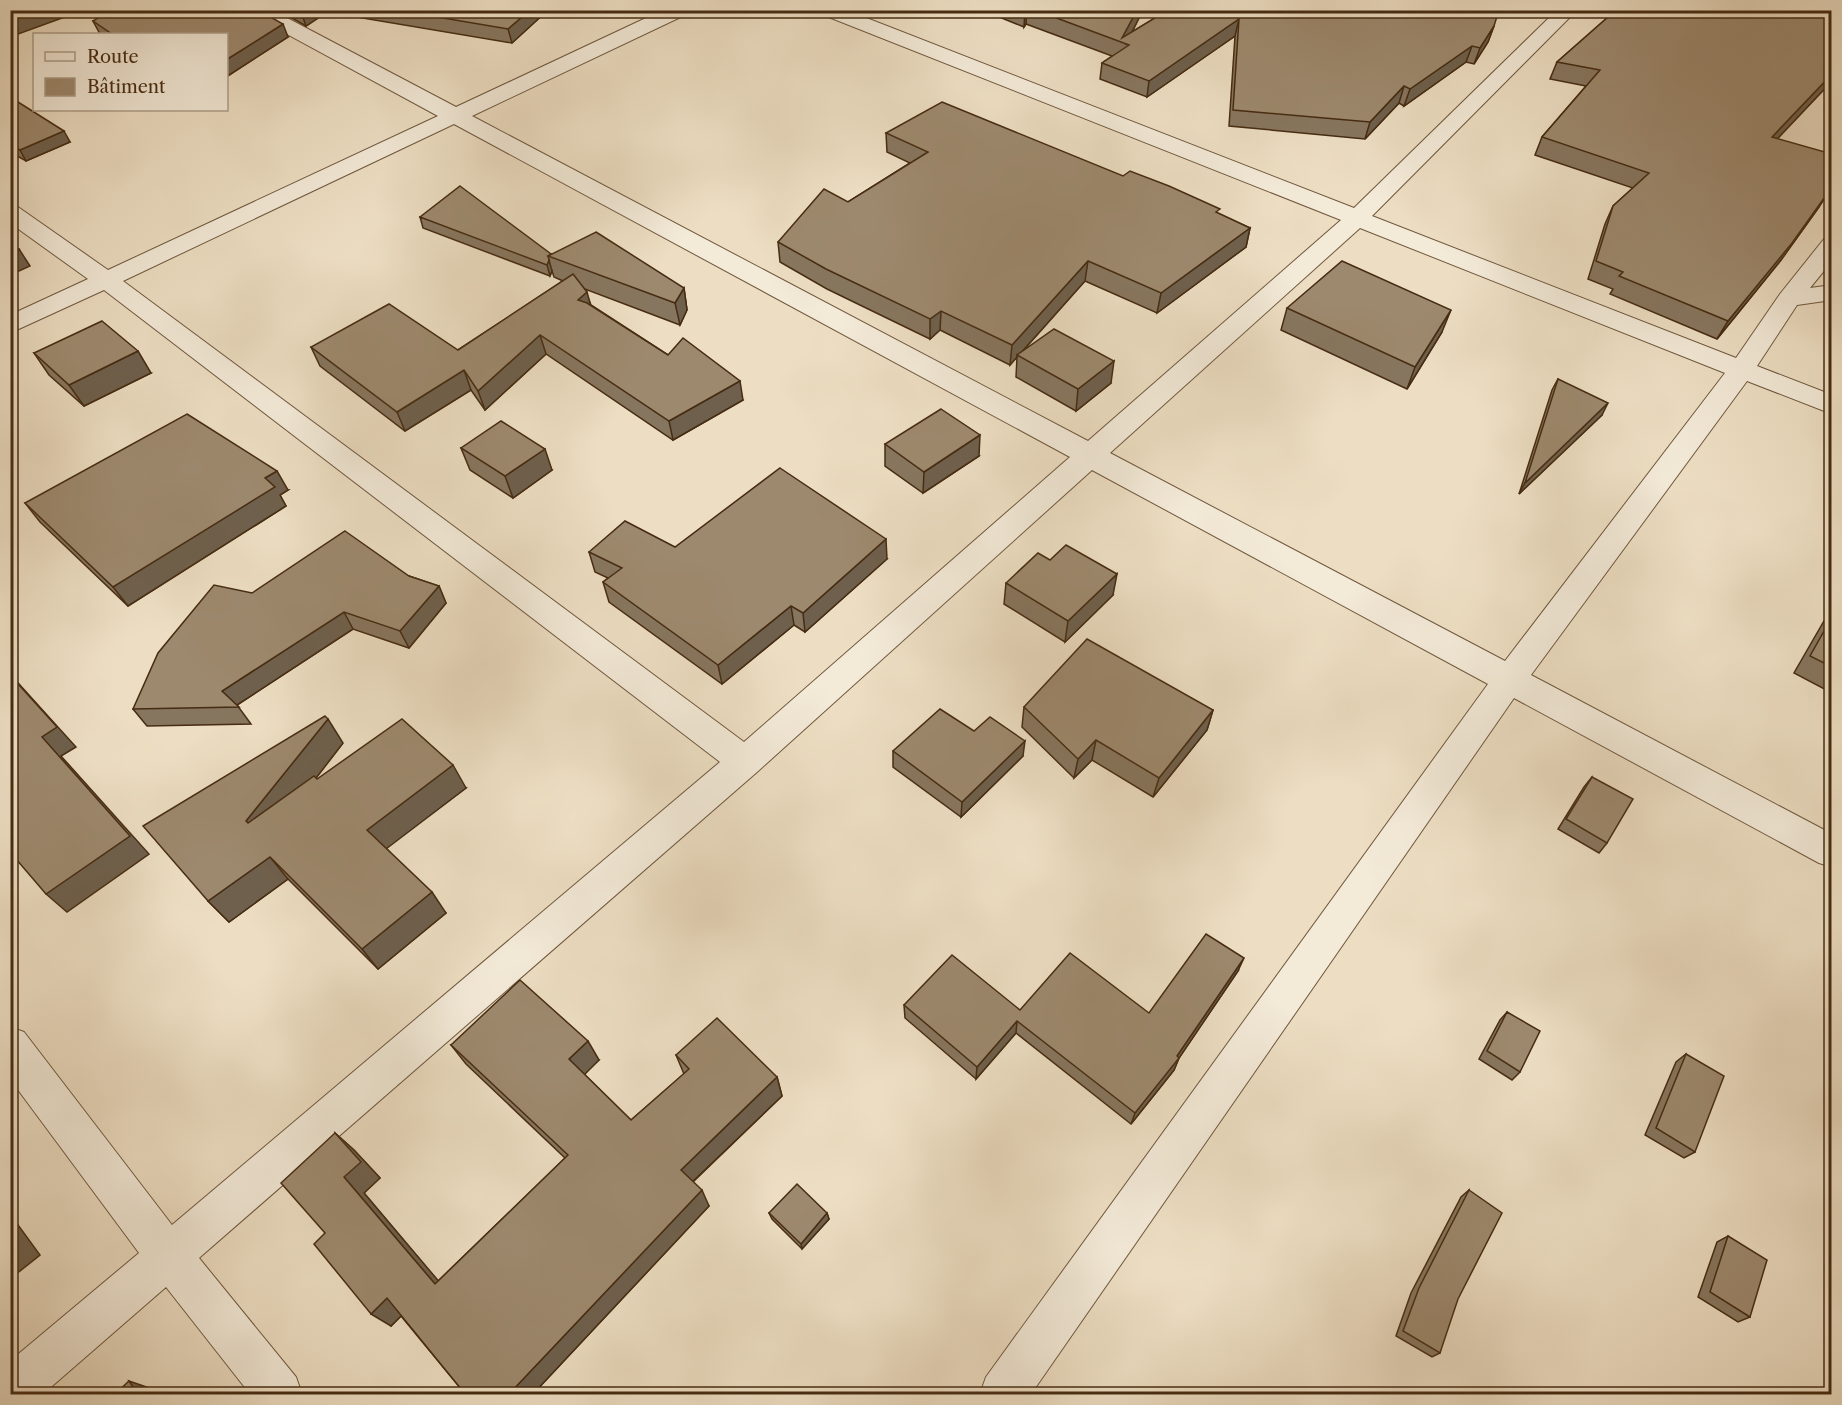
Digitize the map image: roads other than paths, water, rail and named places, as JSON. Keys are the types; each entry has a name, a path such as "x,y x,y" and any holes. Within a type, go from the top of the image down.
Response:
{"street":[{"path":"257,10 1832,852"},
{"path":"10,325 680,10"},
{"path":"828,10 1832,405"},
{"path":"10,1392 745,762 1357,218 1568,10"},
{"path":"10,213 106,280 745,762"},
{"path":"1003,1395 1510,679 1742,369 1789,299 1832,244"},
{"path":"1789,299 1832,292"},
{"path":"10,1046 168,1255 279,1395"}]}
